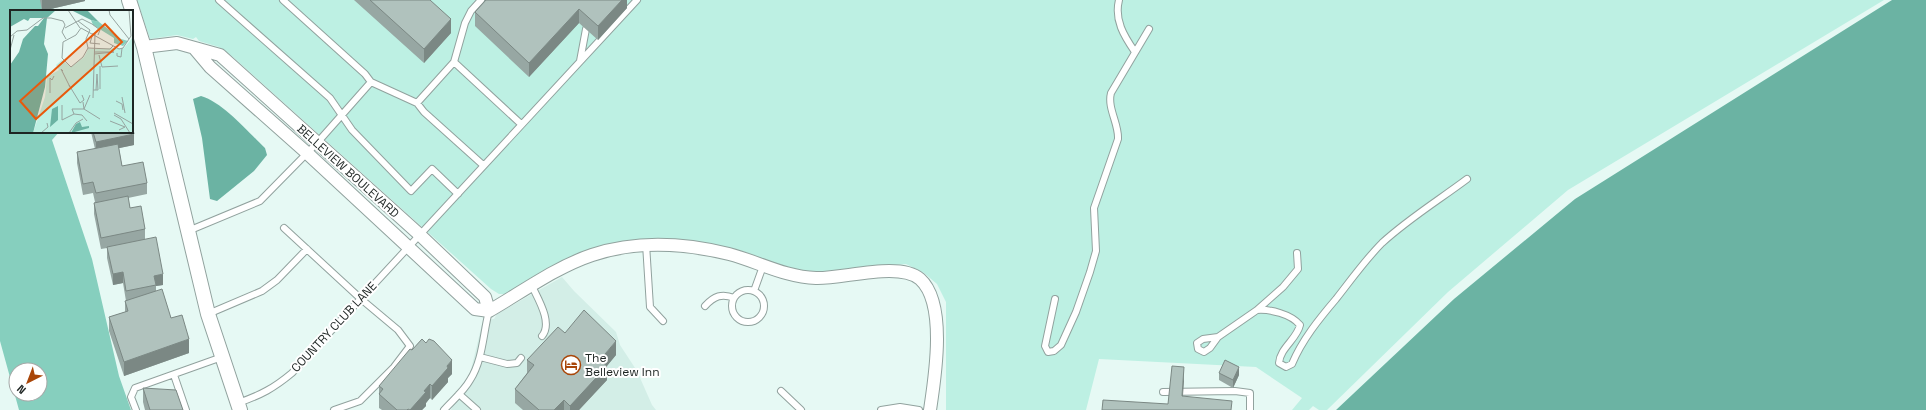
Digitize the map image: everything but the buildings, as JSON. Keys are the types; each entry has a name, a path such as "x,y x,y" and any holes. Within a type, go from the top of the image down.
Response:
{"street":[{"path":"129,0 132,10"},
{"path":"133,13 144,47 187,232 208,314 239,407"},
{"name":"BELLEVIEW BOULEVARD","path":"144,47 177,43 220,55 420,236 485,297 488,311 476,309 307,153 210,67 194,48"},
{"path":"488,311 563,268 591,255 618,248 646,244 686,246 730,254 785,274 816,278 888,271 906,272 919,278 930,291 934,306 937,342 930,410"}],"lane":[{"path":"219,0 330,98 352,130 411,191 432,169 458,194"},
{"path":"283,0 365,74 371,82 417,103 424,112 483,165"},
{"path":"417,103 454,62 465,24 471,11 481,0"},
{"name":"COUNTRY CLUB LANE","path":"239,407 274,388 292,373 637,0"},
{"path":"1119,0 1116,12 1119,22 1134,52"},
{"path":"580,61 586,29"},
{"path":"1055,299 1045,346 1048,352 1054,351 1061,345 1076,312 1096,251 1094,208 1118,139 1118,131 1109,99 1134,52 1149,29"},
{"path":"454,62 521,124"},
{"path":"187,232 260,201 317,143 371,82"},
{"path":"1257,310 1264,310 1284,315 1296,320 1300,324 1298,332 1280,355 1279,363 1286,367 1292,364 1295,356 1318,321 1354,275 1381,244 1397,230 1467,179"},
{"path":"284,228 361,299 398,330 410,346 394,367 360,401 334,410"},
{"path":"646,244 650,307 663,321"},
{"path":"208,314 262,291 277,280 306,249"},
{"path":"1218,337 1257,310 1283,287 1298,269 1297,254"},
{"path":"754,291 763,266"},
{"path":"532,286 547,322 545,333 542,336"},
{"path":"745,290 754,291 762,297 764,307 760,316 752,321 742,320 734,313 732,303 734,298 740,292 745,290"},
{"path":"706,306 717,296 722,295 734,298"},
{"path":"444,410 471,380 480,357 483,332 488,311"},
{"path":"136,410 131,396 135,388 222,357"},
{"path":"480,357 508,364 517,363 522,358"},
{"path":"174,375 186,410"},
{"path":"1163,392 1235,391 1250,393 1250,410"},
{"path":"781,392 801,410"},
{"path":"459,394 477,410"},
{"path":"881,410 900,407 919,410"}],"shaded area":[{"path":"0,0 45,0 55,10 10,10 10,133 58,133 52,140 92,259 119,376 131,410 19,410 17,402 48,402 48,362 8,362 8,370 0,341"},
{"path":"137,0 1884,0 1568,190 1448,292 1327,410 1319,410 1313,406 1309,410 1292,410 1302,398 1256,367 1099,359 1086,410 946,410 946,302 937,284 924,273 906,264 815,273 785,267 745,252 667,240 637,239 616,244 509,294 499,294 491,289 233,57 219,47 199,41 196,37 193,39 177,35 150,39"},
{"path":"1892,0 1926,0 1926,410 1336,410 1454,299 1575,199"},
{"path":"201,96 227,111 265,148 267,155 254,171 217,201 210,199 202,138 193,99"},
{"path":"562,277 574,291 616,332 620,345 637,371 652,405 656,410 451,410 468,382 483,320 494,319 497,314"}],"place":[{"name":"The Belleview Inn","path":"571,365"}]}
